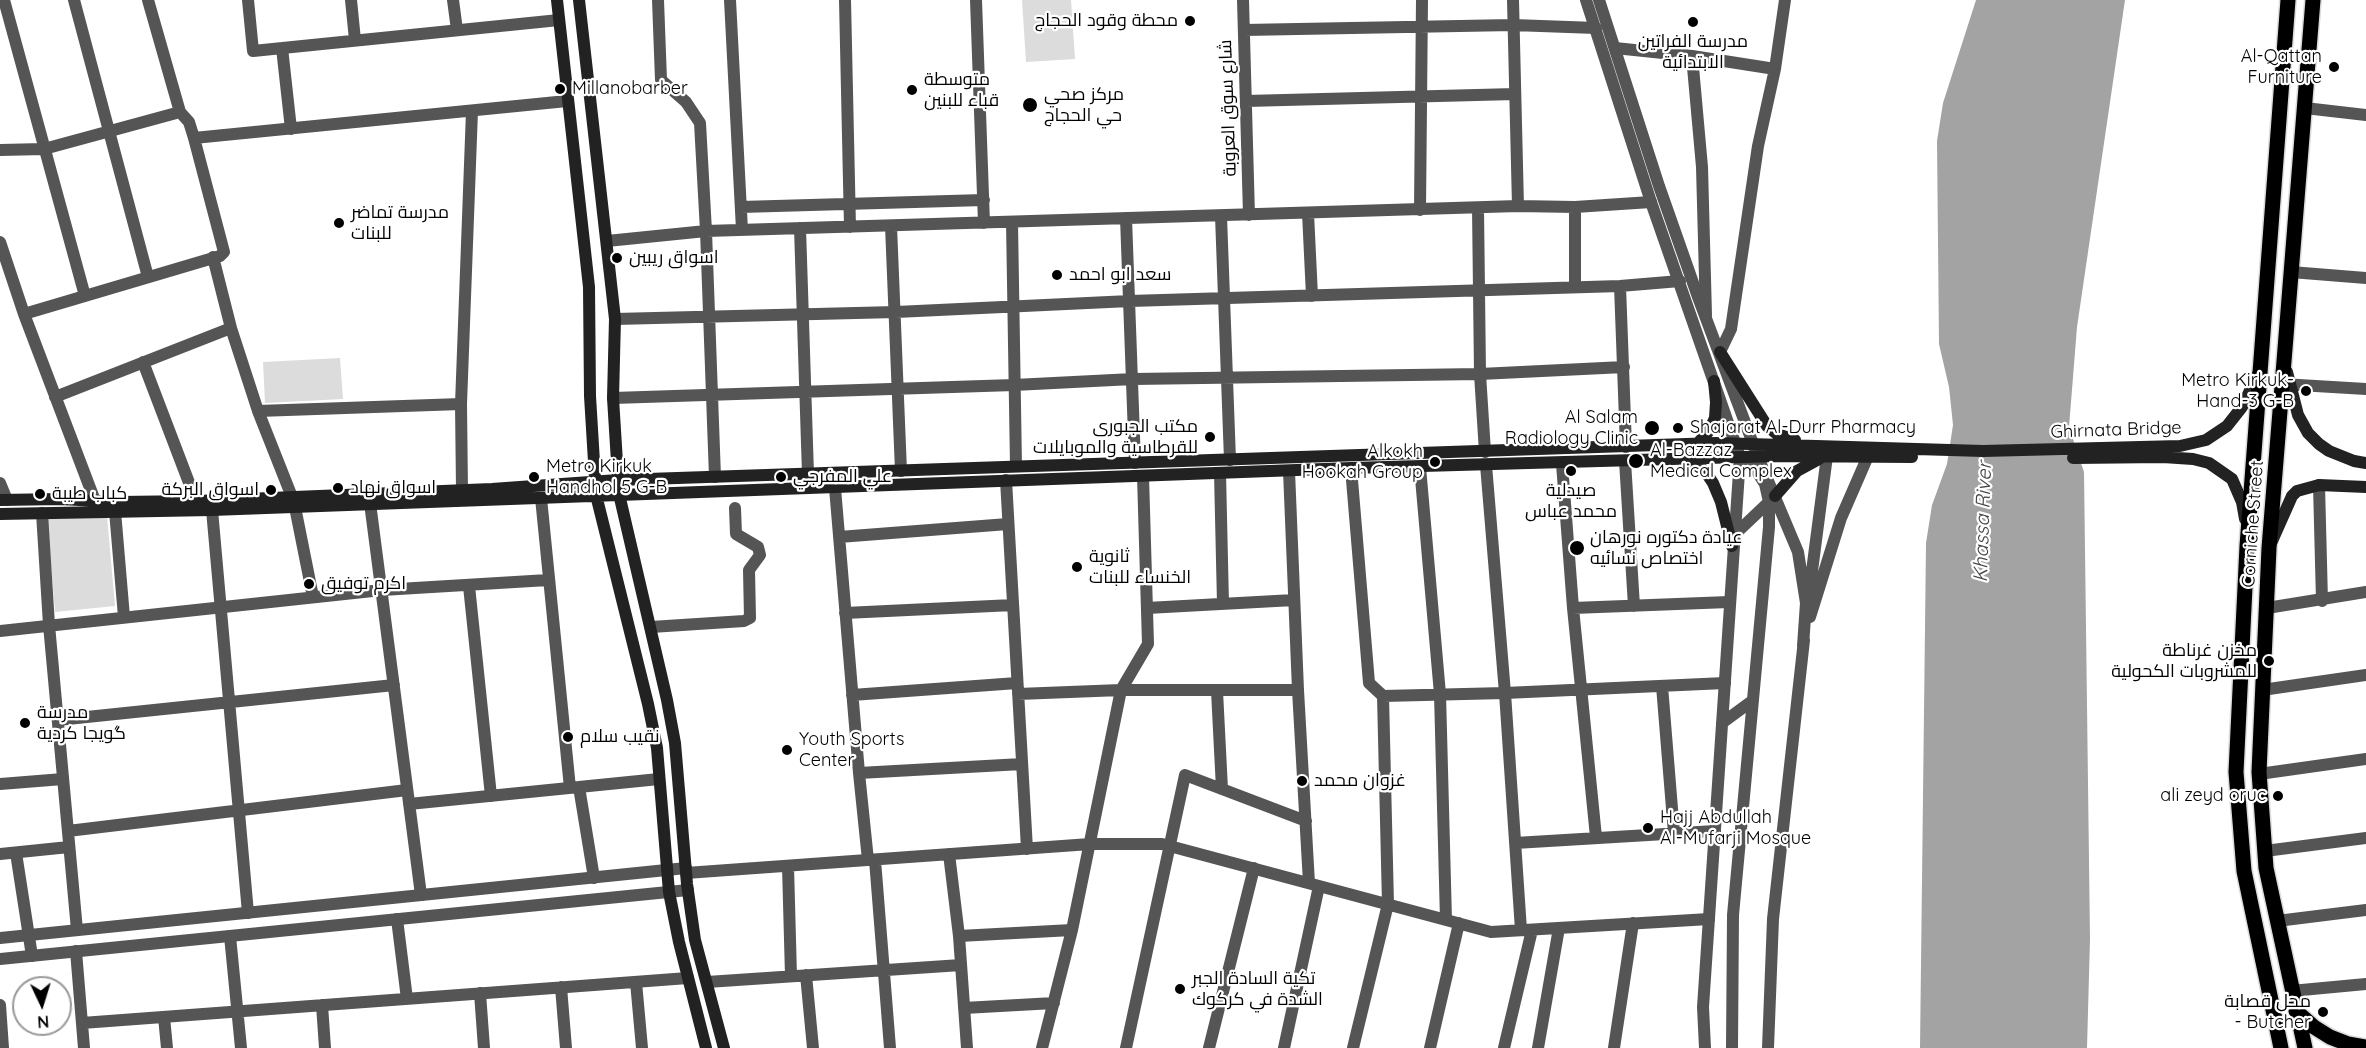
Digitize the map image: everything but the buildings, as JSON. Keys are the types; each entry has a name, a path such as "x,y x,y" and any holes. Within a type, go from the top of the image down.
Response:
{"main road":[{"path":"557,0 589,287 590,396 596,495 657,748 669,892 706,1048"},
{"path":"579,0 615,319 614,398 619,494 651,627 675,743 686,871 695,940 724,1048"},
{"name":"Corniche Street","path":"2281,1048 2244,871 2236,772 2247,537 2288,0"},
{"name":"Corniche Street","path":"2305,1048 2291,991 2265,851 2259,774 2269,548 2286,385 2284,359 2313,0"},
{"path":"2286,16 2312,18"},
{"path":"1720,352 1767,426 1784,437 1807,444"},
{"name":"Ghirnata Bridge","path":"2101,453 2180,446 2206,440 2227,426 2235,417 2262,364"},
{"path":"1697,444 1708,431 1714,418 1716,402 1714,381"},
{"path":"2286,385 2308,433 2329,451 2360,462"},
{"path":"4,500 370,503 541,498 1420,467 1486,458 1626,447 1736,443 1807,444 1931,453"},
{"path":"0,514 212,510 294,502 618,480 1016,466 1230,460 1486,458 1563,464 1931,453"},
{"name":"Ghirnata Bridge","path":"1931,453 2101,453 2193,459 2210,463 2227,474 2238,488 2247,537"},
{"path":"1774,499 1797,471 1812,461 1827,456"},
{"path":"1686,459 1705,471 1713,483 1732,541"},
{"path":"2269,548 2292,496 2304,488 2319,485 2366,487"},
{"path":"2295,1010 2314,1027 2343,1046 2366,1047"}],"street":[{"path":"4,0 85,296"},
{"path":"74,0 148,277"},
{"path":"24,314 224,252 194,138 189,122 180,112 148,0"},
{"path":"248,0 253,51 559,20"},
{"path":"351,0 355,40"},
{"path":"453,0 457,30"},
{"path":"658,0 661,80 686,102 700,123 715,477"},
{"path":"730,0 742,230"},
{"path":"846,0 850,227"},
{"path":"976,0 984,223"},
{"name":"شارع سوق العروبة","path":"1243,0 1249,215"},
{"path":"1420,210 1422,0"},
{"path":"1513,0 1518,206"},
{"path":"1586,0 1651,202 1740,457 1732,541 1725,683 1703,1007 1703,1048"},
{"path":"1599,0 1656,177 1706,318 1774,499 1792,535 1802,567 1806,603 1803,646"},
{"path":"1720,352 1731,329 1758,146 1775,69 1785,0"},
{"path":"1244,30 1513,25 1596,28"},
{"path":"282,48 291,129"},
{"path":"1615,48 1692,56 1775,69"},
{"path":"1692,56 1702,167 1706,318"},
{"path":"1246,101 1515,94"},
{"path":"194,138 567,101"},
{"path":"2305,108 2366,115"},
{"path":"462,490 461,404 472,111"},
{"path":"0,150 44,149 180,112"},
{"path":"741,207 984,200"},
{"path":"607,241 706,231 1518,206 1575,207 1651,202"},
{"path":"1575,207 1575,286"},
{"path":"1478,208 1480,374 1515,843 1527,930 1504,1048"},
{"path":"1308,213 1312,296"},
{"path":"1221,216 1230,460"},
{"path":"1126,218 1135,463"},
{"path":"1012,222 1016,466"},
{"path":"891,226 901,471"},
{"path":"800,228 808,474"},
{"path":"0,242 24,314 95,501"},
{"path":"213,257 231,328 258,411 294,502 313,597"},
{"path":"2291,272 2366,278"},
{"path":"615,319 896,312 1130,301 1620,286 1680,281"},
{"path":"1620,286 1626,447"},
{"path":"55,397 231,328"},
{"path":"143,362 196,501"},
{"path":"614,398 804,393 1133,379 1480,374 1624,367"},
{"path":"2286,385 2366,389"},
{"path":"258,411 461,404"},
{"path":"1768,1048 1773,919 1803,646 1827,456"},
{"path":"1803,646 1841,518 1868,456"},
{"path":"1740,457 1761,476 1767,491 1774,499"},
{"path":"1624,461 1634,606"},
{"path":"1563,464 1573,609 1596,837"},
{"path":"1420,467 1440,694 1446,920"},
{"path":"1351,468 1369,683 1383,696 1725,683"},
{"path":"1284,1048 1314,885 1306,821 1298,690 1289,471"},
{"path":"1220,473 1223,604"},
{"path":"1042,1048 1072,930 1121,690 1148,644 1143,476"},
{"path":"1006,480 1027,849"},
{"path":"0,483 4,500"},
{"path":"2319,485 2322,601"},
{"path":"835,488 859,773 884,970 891,1048"},
{"path":"541,498 548,580 575,788 594,878"},
{"path":"1732,541 1774,499"},
{"path":"1732,1048 1733,915 1769,527 1774,499"},
{"path":"370,503 421,895"},
{"path":"651,627 744,621 750,618 749,570 760,555 758,547 736,534 735,508"},
{"path":"212,510 248,913"},
{"path":"115,511 124,617"},
{"path":"42,513 77,930"},
{"path":"839,537 1008,524"},
{"path":"0,631 382,590 548,580"},
{"path":"469,586 491,796"},
{"path":"2267,608 2322,601 2366,592"},
{"path":"1147,608 1294,600"},
{"path":"1573,609 1729,602"},
{"path":"845,613 1013,605"},
{"path":"2262,690 2366,675"},
{"path":"58,720 394,685"},
{"path":"1662,686 1674,833"},
{"path":"852,695 1018,688 1298,690"},
{"path":"1217,691 1222,789"},
{"path":"1353,1048 1388,904 1383,696"},
{"path":"1722,723 1752,701"},
{"path":"2259,774 2366,759"},
{"path":"859,773 1022,764"},
{"path":"1126,1048 1185,775 1306,821"},
{"path":"0,784 63,779"},
{"path":"409,804 659,779"},
{"path":"68,831 407,790"},
{"path":"1515,843 1715,831"},
{"path":"2265,851 2366,838"},
{"path":"0,938 666,870 788,866 1090,844 1169,845 1491,932 1709,919"},
{"path":"0,854 69,847"},
{"path":"15,853 32,956"},
{"path":"949,854 959,936 967,1048"},
{"path":"788,866 791,976"},
{"path":"1209,1048 1254,868"},
{"path":"0,959 688,890"},
{"path":"2277,921 2366,910"},
{"path":"398,919 407,999"},
{"path":"1614,1048 1633,923"},
{"path":"1430,1048 1459,924"},
{"path":"1538,1048 1559,928"},
{"path":"959,936 1072,930"},
{"path":"230,936 241,1048"},
{"path":"76,951 84,1048"},
{"path":"707,982 961,965"},
{"path":"806,975 813,1048"},
{"path":"82,1023 688,978"},
{"path":"636,982 642,1048"},
{"path":"2291,991 2366,984"},
{"path":"561,987 566,1048"},
{"path":"480,993 484,1048"},
{"path":"964,1008 1053,1003"},
{"path":"0,1005 3,1048"},
{"path":"322,1005 325,1048"},
{"path":"164,1017 166,1048"}],"shaded area":[{"path":"1022,0 1071,0 1075,59 1026,62"},
{"path":"340,358 343,399 265,403 263,362"},
{"path":"107,516 115,606 55,612 47,517"}],"water":[{"name":"Khassa River","path":"1976,0 2125,0 2077,327 2069,427 2084,472 2090,939 2087,1048 1920,1048 1926,543 1932,505 1947,464 1953,425 1949,387 1939,344 1937,141 1943,103"}],"place":[{"name":"محطة وقود الحجاج","path":"1190,21"},
{"name":"مدرسة الفراتين الابتدائية","path":"1693,22"},
{"name":"Al-Qattan Furniture","path":"2334,67"},
{"name":"Millanobarber","path":"560,89"},
{"name":"متوسطة قباء للبنين","path":"912,90"},
{"name":"مركز صحي حي الحجاج","path":"1030,105"},
{"name":"مدرسة تماضر للبنات","path":"339,223"},
{"name":"اسواق ريبين","path":"617,258"},
{"name":"سعد ابو احمد","path":"1057,275"},
{"name":"Metro Kirkuk- Hand-3 G-B","path":"2306,391"},
{"name":"Al Salam Radiology Clinic","path":"1652,428"},
{"name":"Shajarat Al-Durr Pharmacy","path":"1678,428"},
{"name":"مكتب الجبوري للقرطاسية والموبايلات","path":"1210,437"},
{"name":"Al-Bazzaz Medical Complex","path":"1636,461"},
{"name":"Alkokh Hookah Group","path":"1435,462"},
{"name":"صيدلية محمد عباس","path":"1571,471"},
{"name":"Metro Kirkuk Handhol 5 G-B","path":"534,477"},
{"name":"علي المفرجي","path":"781,477"},
{"name":"اسواق نهاد","path":"338,488"},
{"name":"اسواق البركة","path":"271,490"},
{"name":"كباب طيبة","path":"40,494"},
{"name":"عيادة دكتوره نورهان اختصاص نسائيه","path":"1577,548"},
{"name":"ثانوية الخنساء للبنات","path":"1077,567"},
{"name":"اكرم توفيق","path":"309,584"},
{"name":"مخزن غرناطة للمشروبات الكحولية","path":"2269,661"},
{"name":"مدرسة گويجا كردية","path":"25,723"},
{"name":"نقيب سلام","path":"568,737"},
{"name":"Youth Sports Center","path":"787,750"},
{"name":"غزوان محمد","path":"1302,781"},
{"name":"ali zeyd oruc","path":"2278,796"},
{"name":"Hajj Abdullah Al-Mufarji Mosque","path":"1648,828"},
{"name":"تكية السادة الجبر الشدة في كركوك","path":"1180,989"},
{"name":"محل قصابة - Butcher","path":"2323,1012"}]}
